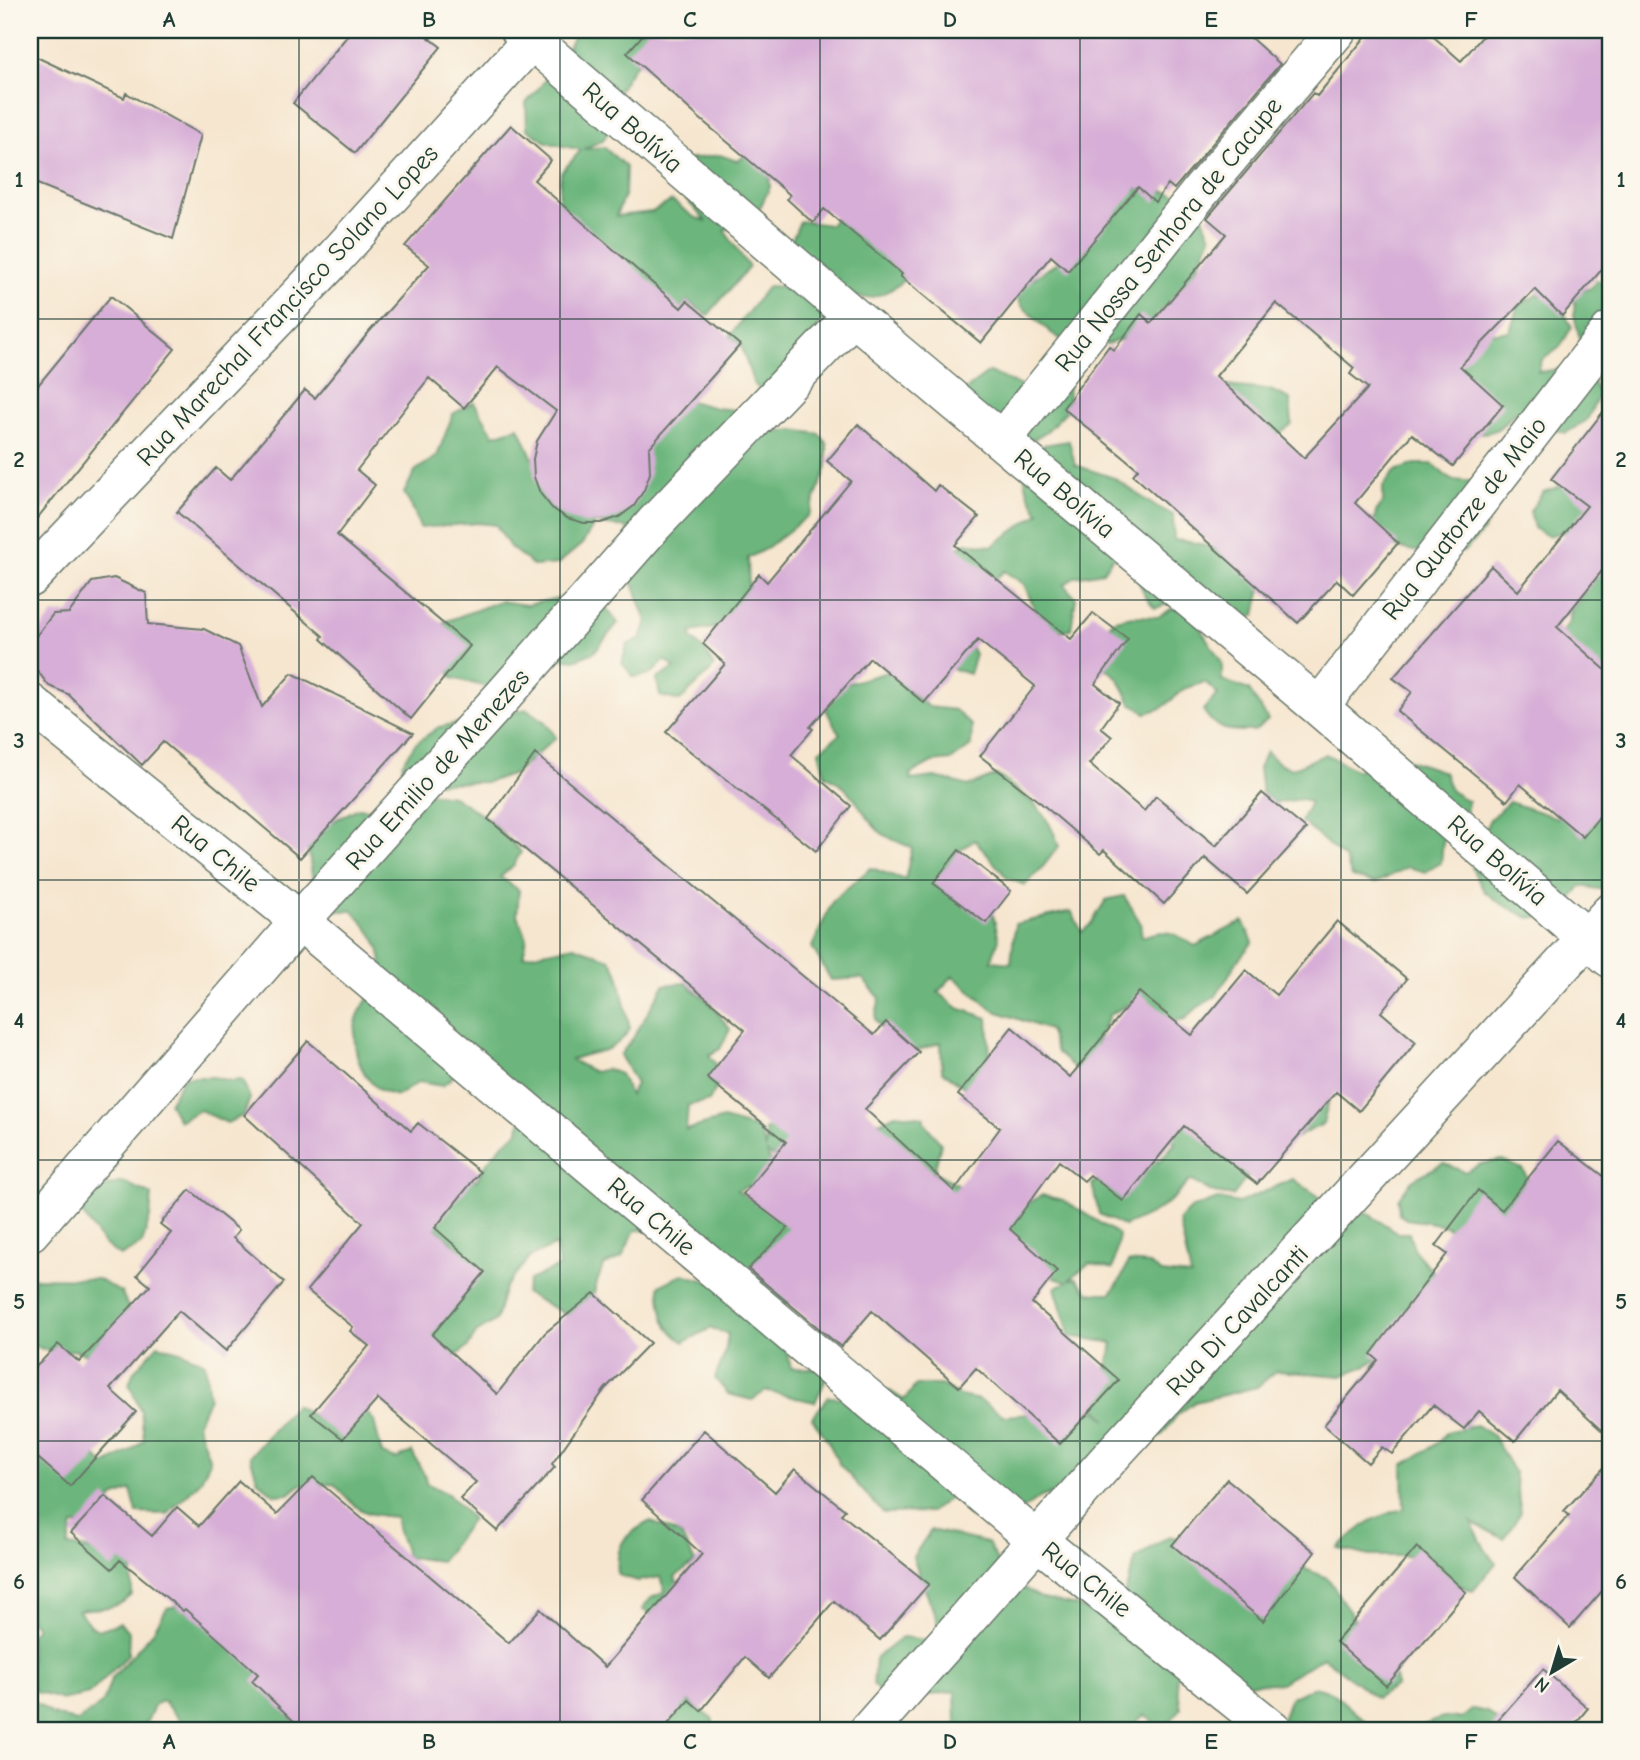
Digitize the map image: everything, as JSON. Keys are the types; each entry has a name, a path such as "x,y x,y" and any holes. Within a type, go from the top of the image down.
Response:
{"street":[{"name":"Rua Nossa Senhora de Cacupe","path":"1002,440 1200,192 1337,30"},
{"name":"Rua Bolívia","path":"531,33 853,316 1319,707 1603,936"},
{"name":"Rua Marechal Francisco Solano Lopes","path":"30,578 329,264 531,33"},
{"name":"Rua Emilio de Menezes","path":"30,1231 300,921 654,524 853,316"},
{"name":"Rua Quatorze de Maio","path":"1319,707 1610,331"},
{"name":"Rua Chile","path":"30,702 300,921 1038,1541 1273,1730"},
{"name":"Rua Di Cavalcanti","path":"869,1730 1114,1453 1603,936"}],"green space":[{"path":"578,30 651,30 645,54 616,95 622,111 603,140 584,149 604,147 626,167 625,193 616,216 652,212 672,201 694,217 707,222 680,193 680,181 691,159 720,155 737,161 747,154 769,174 770,187 756,216 724,230 749,267 708,315 687,301 673,318 547,220 559,199 561,173 581,150 546,142 527,129 526,103 555,69"},
{"path":"1144,187 1171,193 1200,210 1211,237 1190,283 1154,322 1140,333 1107,344 1083,346 1067,343 1050,332 1021,305 1016,290 1058,262 1122,193"},
{"path":"847,203 910,271 897,286 872,297 859,297 833,287 788,249 800,221 830,225"},
{"path":"1597,280 1610,284 1610,343 1585,359 1574,315 1575,293 1591,288"},
{"path":"768,286 808,288 827,316 766,392 754,385 741,345 730,336"},
{"path":"1538,294 1558,302 1572,327 1559,348 1542,360 1538,372 1578,367 1591,377 1599,395 1587,420 1566,433 1529,423 1515,412 1492,432 1461,431 1448,345 1471,328 1496,333 1510,331 1518,306"},
{"path":"1068,368 1069,408 1047,431 1024,445 961,397 969,387 989,372 1028,389"},
{"path":"1224,386 1270,390 1290,399 1292,424 1270,440"},
{"path":"682,399 716,408 745,411 757,435 793,430 820,434 827,444 827,467 809,515 767,548 748,558 749,591 735,624 691,632 692,639 706,652 714,667 680,701 660,696 657,679 675,668 665,660 651,674 634,677 622,663 627,645 641,638 647,621 628,570 627,528 595,523 582,544 558,564 534,566 510,547 496,525 478,523 420,528 404,493 415,471 437,456 453,414 474,402 494,435 519,427 533,459 565,473 640,457"},
{"path":"1069,441 1075,465 1114,478 1173,515 1174,540 1213,549 1241,568 1261,588 1255,615 1240,623 1183,599 1155,608 1145,596 1133,567 1113,557 1103,572 1075,577 1064,585 1076,598 1071,629 1054,632 1035,610 1024,584 1004,571 996,579 965,637 975,654 969,674 953,669 940,559 966,543 992,546 1039,513 1028,493 1022,466 1044,445"},
{"path":"1415,464 1432,464 1451,480 1479,482 1487,505 1488,521 1481,534 1463,552 1403,549 1372,533 1376,512 1383,502 1383,486 1395,471"},
{"path":"1565,484 1583,494 1610,551 1610,678 1588,668 1560,634 1569,623 1571,610 1606,565 1567,531 1548,536 1534,528 1530,511 1543,492"},
{"path":"567,596 600,600 618,623 594,652 575,660 547,657 487,687 452,678 447,664 442,623 500,601 527,605"},
{"path":"1179,604 1197,623 1222,663 1222,680 1249,690 1268,720 1254,731 1225,729 1208,718 1203,710 1218,694 1205,682 1184,689 1162,708 1146,713 1131,703 1118,678 1098,662 1095,643 1113,621 1132,616 1158,617"},
{"path":"895,670 910,692 929,707 955,710 972,726 971,746 952,760 932,762 910,774 911,780 935,777 969,786 997,775 1042,813 1059,846 1025,885 1007,878 975,840 954,854 975,903 993,915 999,939 991,961 1011,963 1015,924 1071,911 1082,932 1090,925 1106,900 1124,896 1140,922 1142,937 1170,933 1195,946 1243,921 1253,942 1238,960 1216,996 1185,1019 1147,1025 1129,1004 1109,1015 1097,1043 1120,1067 1101,1090 1057,1053 1049,1030 993,1010 953,976 938,992 958,1008 988,1018 991,1080 972,1089 964,1087 942,1071 941,1042 905,1055 891,1042 875,1019 880,998 862,978 831,980 812,947 833,900 871,868 905,880 912,848 878,830 853,797 825,775 819,751 840,734 826,710 827,689"},
{"path":"527,709 545,722 556,737 515,774 487,782 430,783 415,777 402,764 415,744 439,727"},
{"path":"1266,751 1279,763 1291,769 1326,754 1357,771 1375,755 1403,758 1444,772 1451,791 1468,801 1462,826 1443,841 1441,863 1425,872 1408,867 1376,883 1352,877 1345,859 1301,821 1310,802 1302,799 1274,803 1262,793 1259,768"},
{"path":"1610,788 1610,891 1581,886 1562,913 1529,918 1484,891 1472,868 1472,857 1490,819 1509,802 1558,818 1591,792"},
{"path":"419,792 453,796 488,819 521,852 513,866 500,877 519,890 517,915 527,938 523,956 574,946 610,959 618,973 630,1029 609,1048 571,1060 594,1072 607,1069 620,1074 630,1095 636,1084 620,1055 664,985 686,983 709,1002 730,1029 720,1049 709,1055 724,1074 709,1101 688,1105 686,1130 723,1119 758,1129 766,1149 765,1129 779,1130 863,1116 880,1122 895,1114 924,1117 924,1122 941,1144 934,1172 959,1185 1024,1206 1042,1195 1063,1200 1119,1235 1113,1269 1089,1263 1069,1280 1076,1278 1089,1293 1111,1293 1128,1262 1149,1264 1161,1273 1191,1276 1179,1220 1190,1209 1218,1199 1239,1203 1293,1179 1334,1207 1367,1213 1398,1233 1409,1233 1415,1251 1442,1282 1378,1360 1342,1376 1276,1371 1257,1387 1195,1402 1178,1414 1162,1435 1133,1441 1064,1490 1041,1497 1023,1509 963,1487 931,1512 883,1513 839,1464 828,1441 812,1418 828,1397 853,1398 890,1391 904,1400 916,1385 941,1385 960,1396 979,1400 1005,1416 1095,1409 1107,1420 1095,1405 1096,1383 1107,1369 1113,1343 1070,1336 1055,1288 1066,1282 1016,1264 783,1277 787,1303 771,1334 786,1347 791,1368 831,1369 815,1402 766,1391 752,1400 728,1394 715,1378 725,1353 728,1334 711,1328 684,1342 667,1325 659,1286 683,1274 717,1284 650,1231 635,1230 622,1257 603,1266 593,1303 575,1319 525,1293 529,1280 559,1267 556,1245 530,1257 505,1287 496,1320 476,1333 468,1347 444,1364 426,1338 470,1264 451,1241 435,1228 404,1163 477,1180 495,1153 519,1131 521,1117 459,1072 442,1086 419,1082 397,1096 377,1088 360,1065 355,1047 355,1028 360,1012 379,981 381,958 373,936 353,911 317,911 308,847 326,825 358,808 389,811","holes":["767,1153 785,1165 779,1218 737,1190 752,1185 771,1164"]},
{"path":"184,1077 242,1080 250,1098 244,1115 227,1123 200,1110 179,1121 169,1103"},
{"path":"1332,1087 1323,1124 1272,1152 1233,1196 1214,1193 1190,1180 1175,1197 1160,1208 1124,1226 1099,1214 1092,1184 1145,1152 1159,1162 1175,1143 1164,1122"},
{"path":"1502,1160 1522,1169 1536,1191 1601,1229 1610,1223 1610,1291 1604,1292 1440,1224 1406,1219 1399,1214 1398,1199 1412,1180 1443,1163 1465,1172 1481,1164"},
{"path":"123,1182 152,1195 150,1217 142,1244 120,1256 103,1243 79,1209 95,1189"},
{"path":"34,1278 97,1279 122,1293 132,1317 102,1360 74,1350 53,1353 30,1344"},
{"path":"158,1345 180,1351 205,1363 209,1397 197,1424 210,1461 200,1482 167,1514 137,1513 131,1490 113,1497 96,1526 73,1525 68,1546 104,1552 132,1561 132,1595 113,1606 78,1610 90,1625 98,1630 120,1623 129,1632 128,1655 89,1694 63,1700 36,1692 30,1683 30,1635 36,1627 30,1620 30,1452 50,1455 90,1450 104,1465 129,1452 144,1440 141,1411 129,1384 134,1371"},
{"path":"295,1405 322,1421 365,1410 374,1421 382,1454 396,1459 412,1452 426,1483 448,1494 472,1519 441,1561 406,1557 396,1517 374,1515 360,1510 334,1484 300,1485 289,1494 275,1495 258,1481 250,1456"},
{"path":"1476,1425 1493,1436 1514,1472 1521,1512 1504,1539 1471,1522 1485,1549 1496,1563 1473,1591 1409,1556 1369,1556 1338,1548 1368,1523 1404,1509 1403,1465 1438,1443 1447,1432"},
{"path":"651,1521 681,1535 695,1562 675,1577 678,1586 658,1619 642,1609 651,1598 665,1592 660,1577 638,1581 618,1575 617,1564 623,1541"},
{"path":"931,1530 988,1543 1005,1577 1043,1599 1073,1605 1100,1616 1121,1605 1136,1558 1169,1536 1298,1566 1328,1578 1357,1624 1394,1664 1396,1686 1376,1698 1323,1657 1281,1683 1242,1684 1207,1676 1176,1677 1181,1709 1163,1729 1144,1715 1127,1730 929,1730 928,1728 956,1725 955,1691 888,1703 873,1684 875,1659 902,1637 944,1642 913,1557"},
{"path":"187,1604 253,1660 284,1711 303,1730 189,1730 163,1701 155,1704 143,1730 30,1730 30,1699 52,1714 77,1722 103,1703 111,1679 152,1633 167,1608"},
{"path":"1313,1687 1332,1692 1365,1721 1367,1730 1277,1730 1291,1698"},
{"path":"683,1697 713,1720 713,1730 631,1730 633,1724"},
{"path":"1473,1709 1487,1712 1498,1721 1498,1730 1419,1730 1420,1727 1440,1719 1461,1719"}],"building":[{"path":"352,30 419,30 441,47 355,153 293,103"},
{"path":"647,30 1242,30 1280,64 1174,189 1168,184 1155,202 1138,187 1068,271 1051,256 981,343 824,209 813,223 787,199 790,195 627,53"},
{"path":"1371,30 1426,30 1461,61 1488,30 1610,30 1610,260 1562,316 1535,289 1460,366 1503,405 1453,466 1412,434 1355,503 1398,543 1353,595 1337,580 1298,623 1133,475 1138,469 1063,408 1109,346 1114,350 1141,314 1151,323 1226,234 1207,218 1313,93 1317,96","holes":["1276,303 1354,368 1350,374 1368,388 1304,458 1216,376"]},
{"path":"30,54 124,98 126,93 201,135 173,239 30,181"},
{"path":"511,125 551,160 534,180 681,308 687,301 740,345 649,448 650,473 634,506 619,517 601,523 584,523 567,518 552,508 540,493 534,477 533,459 537,441 556,411 498,367 464,408 429,378 357,470 375,485 337,535 470,646 411,719 321,639 323,636 177,512 216,468 230,480 305,390 315,398 429,265 405,246"},
{"path":"111,296 175,349 30,527 30,395"},
{"path":"1610,403 1610,561 1557,627 1610,674 1610,803 1583,837 1520,784 1507,801 1397,711 1412,692 1393,678 1491,566 1518,591 1587,506 1551,479"},
{"path":"858,424 934,491 938,485 979,517 955,545 1071,639 1093,613 1128,639 1095,684 1119,703 1101,728 1112,737 1089,764 1144,811 1156,796 1216,846 1262,793 1306,829 1247,894 1205,858 1164,904 1104,850 1100,854 980,756 1035,686 978,640 924,703 870,658 810,727 813,729 791,755 851,806 816,851 666,732 725,664 703,644 759,574 767,582 851,481 827,461"},
{"path":"114,578 146,593 148,624 204,629 238,646 262,707 292,673 413,733 300,858 163,742 142,765 68,694 49,686 33,665 30,644 53,614 69,613 92,582"},
{"path":"535,754 874,1035 886,1022 919,1052 865,1109 954,1191 1000,1128 958,1095 1012,1027 1070,1077 1139,992 1192,1035 1246,970 1276,995 1337,921 1407,979 1381,1012 1416,1042 1359,1111 1336,1092 1257,1184 1184,1126 1123,1201 1090,1175 1084,1181 1059,1161 1010,1229 1057,1271 1032,1303 1119,1380 1060,1444 976,1368 959,1387 872,1311 841,1347 748,1269 788,1228 743,1194 786,1142 707,1078 745,1030 488,819"},
{"path":"959,850 1011,891 986,923 933,883"},
{"path":"308,1041 411,1131 418,1123 480,1172 435,1228 485,1272 432,1335 497,1394 545,1333 594,1293 650,1343 605,1389 552,1464 555,1467 497,1531 460,1499 476,1482 378,1399 343,1439 311,1414 369,1346 350,1331 353,1327 307,1290 363,1223 244,1115"},
{"path":"1558,1141 1610,1181 1610,1438 1557,1390 1515,1441 1479,1411 1464,1429 1433,1405 1392,1454 1382,1447 1368,1463 1324,1425 1378,1360 1371,1354 1447,1254 1436,1246 1478,1190 1502,1210"},
{"path":"190,1190 239,1230 233,1238 284,1282 226,1351 179,1311 110,1389 136,1412 70,1486 30,1451 30,1373 58,1344 79,1362 150,1286 137,1275 171,1233 160,1224"},
{"path":"704,1430 775,1492 795,1469 845,1510 841,1514 929,1584 880,1640 834,1601 769,1678 745,1657 701,1711 689,1700 663,1730 303,1730 252,1681 258,1674 185,1609 183,1611 120,1560 112,1569 71,1533 105,1496 152,1536 177,1507 199,1526 239,1481 277,1514 313,1477 509,1643 540,1609 605,1667 702,1554 642,1500"},
{"path":"1610,1461 1610,1582 1570,1628 1515,1577 1569,1515 1564,1511"},
{"path":"1227,1479 1315,1552 1263,1621 1172,1545"},
{"path":"1417,1547 1466,1592 1386,1686 1336,1642"},
{"path":"1543,1669 1588,1708 1570,1730 1489,1730"}]}
